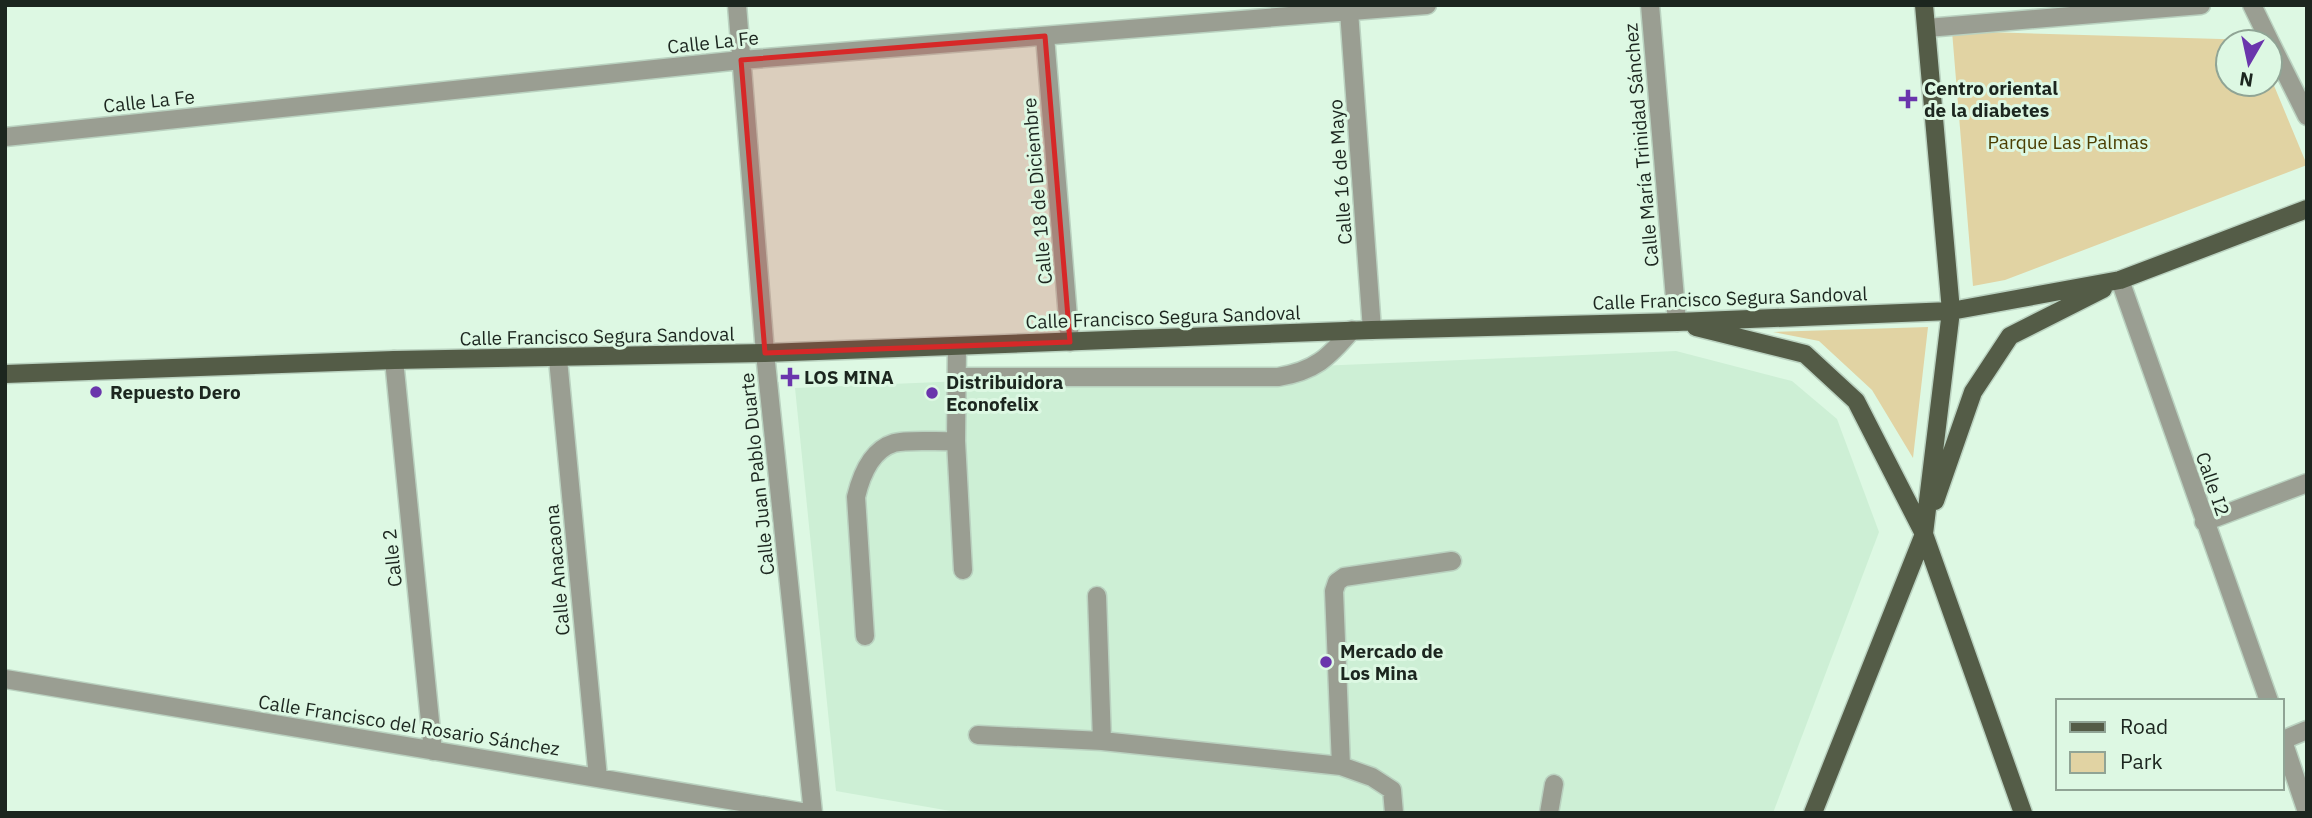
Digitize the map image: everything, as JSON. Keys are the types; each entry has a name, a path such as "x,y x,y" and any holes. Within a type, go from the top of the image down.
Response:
{"main road":[{"path":"1924,5 1951,311 1924,534"},
{"name":"Calle Francisco Segura Sandoval","path":"5,374 394,360 765,353 1352,330 1677,322 1951,311 2120,280 2307,209"},
{"path":"1813,813 1924,534 1973,392 2010,335 2120,280"},
{"path":"1677,322 1805,354 1856,401 1924,534 2023,813"}],"street":[{"name":"Calle Juan Pablo Duarte","path":"737,5 765,353 813,813"},
{"name":"Calle La Fe","path":"5,136 741,60 1427,5"},
{"name":"Calle María Trinidad Sánchez","path":"1650,5 1677,322"},
{"path":"1927,28 2201,5"},
{"path":"2252,5 2263,28"},
{"name":"Calle 16 de Mayo","path":"1349,11 1373,330"},
{"name":"Calle 18 de Diciembre","path":"1045,36 1070,342"},
{"path":"2284,70 2307,116"},
{"name":"Calle I2","path":"2120,280 2268,699"},
{"path":"958,377 1278,376 1309,370 1333,352 1352,330"},
{"path":"957,346 956,441 963,570"},
{"name":"Calle Anacaona","path":"558,359 598,778"},
{"name":"Calle 2","path":"394,360 433,751"},
{"path":"865,636 856,497 861,479 873,457 893,443 956,441"},
{"path":"2204,522 2307,482"},
{"path":"1340,766 1334,591 1337,582 1344,577 1452,561"},
{"path":"1097,596 1102,741"},
{"name":"Calle Francisco del Rosario Sánchez","path":"5,679 807,813"},
{"path":"2284,739 2307,730"},
{"path":"978,735 1102,741 1340,766 1372,777 1392,790 1394,813"},
{"path":"2284,742 2307,812"},
{"path":"1549,813 1554,784"}],"highlighted area":[{"path":"1045,36 1070,342 765,353 741,60"}],"shaded area":[{"name":"Mercado de Los Mina","path":"1676,351 1792,381 1837,419 1879,532 1773,813 962,813 836,791 795,388"}],"green space":[{"name":"Parque Las Palmas","path":"1952,31 2214,39 2214,98 2279,98 2307,165 2005,280 1973,286"},
{"path":"1928,327 1913,458 1872,390 1819,341 1773,332"}],"place":[{"name":"Centro oriental de la diabetes","path":"1908,99"},
{"name":"LOS MINA","path":"790,377"},
{"name":"Repuesto Dero","path":"96,392"},
{"name":"Distribuidora Econofelix","path":"932,393"},
{"name":"Mercado de Los Mina","path":"1326,662"}]}
